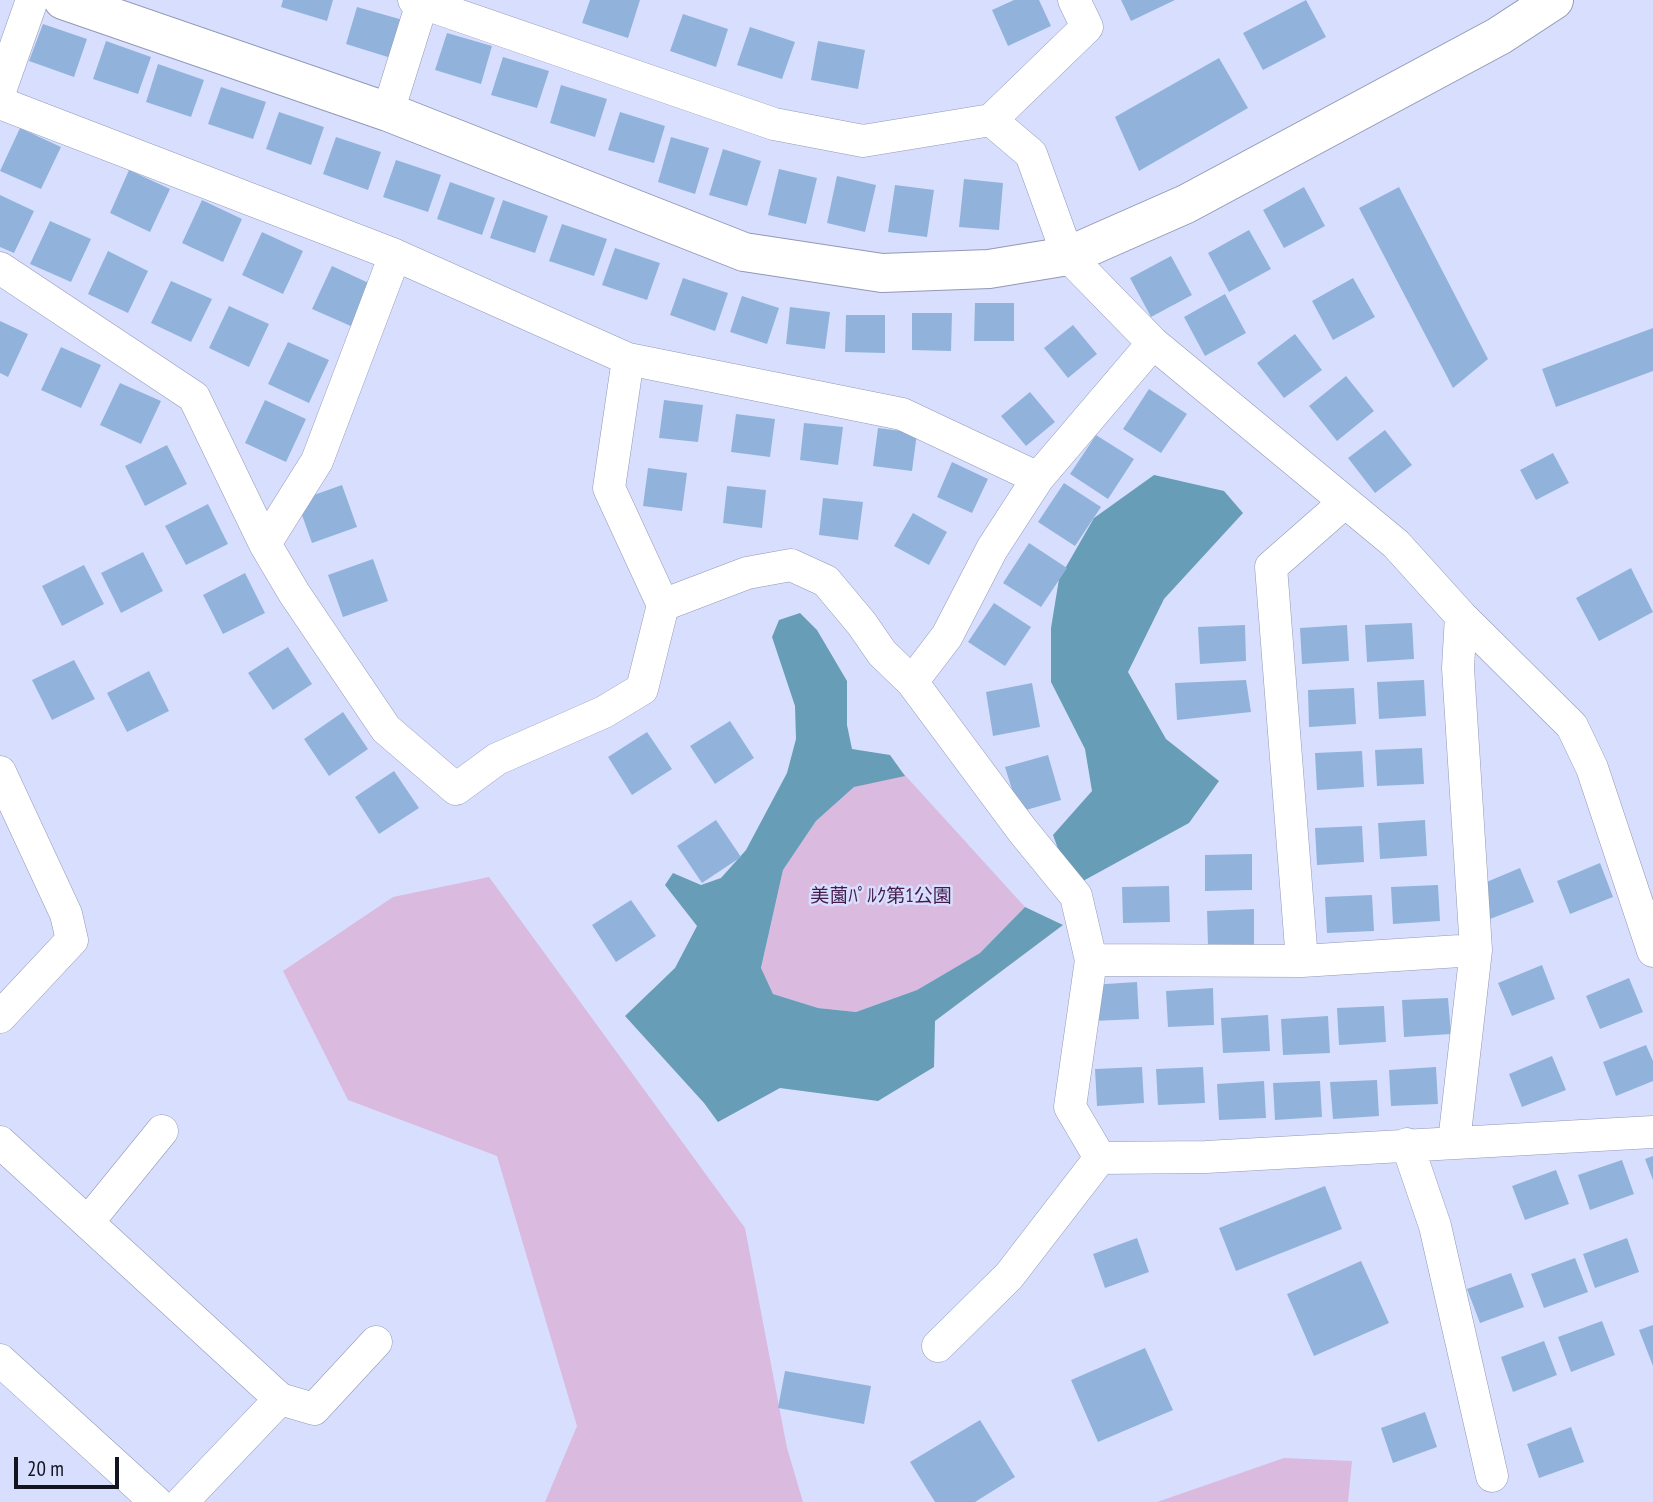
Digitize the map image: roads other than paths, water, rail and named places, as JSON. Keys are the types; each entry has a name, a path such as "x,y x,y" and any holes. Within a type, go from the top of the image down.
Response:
{"street":[{"path":"0,91 33,0"},
{"path":"63,0 388,112 744,252 882,273 989,269 1068,256 1186,204 1499,37 1554,0"},
{"path":"388,112 420,1 774,124 863,141 991,120 1087,27 1074,0"},
{"path":"0,103 395,256 628,359 902,414 1038,478"},
{"path":"991,120 1031,154 1068,256 1153,342 1396,544 1461,616 1572,726 1592,768 1653,951"},
{"path":"265,544 317,461 395,256"},
{"path":"0,268 194,397 265,544 295,593 386,729 456,789 497,759 604,712 642,689 663,605 609,488 628,359"},
{"path":"912,682 947,636 992,549 1038,478 1153,342"},
{"path":"1302,961 1271,567 1345,502"},
{"path":"663,605 747,573 791,565 826,581 882,653 912,682 1022,830 1076,896 1091,960 1070,1107 1100,1158"},
{"path":"1454,1142 1476,950 1458,668 1461,616"},
{"path":"0,772 66,914 72,940 0,1017"},
{"path":"1091,960 1302,961 1476,950"},
{"path":"88,1223 162,1131"},
{"path":"1100,1158 1206,1157 1653,1132"},
{"path":"0,1142 280,1399 314,1409 376,1342"},
{"path":"1407,1144 1435,1226 1492,1476"},
{"path":"939,1346 1009,1276 1100,1158"},
{"path":"0,1360 156,1502"},
{"path":"182,1502 280,1399"}],"water":[{"path":"1154,475 1224,491 1243,513 1164,599 1128,672 1166,739 1219,781 1189,823 1072,887 1053,835 1092,791 1085,749 1051,682 1051,628 1059,579 1094,518"},
{"path":"800,613 817,630 847,681 847,725 852,749 890,755 905,776 854,787 816,821 783,870 761,968 773,994 818,1008 856,1012 917,990 980,953 1025,907 1063,925 935,1021 934,1067 878,1101 780,1088 718,1122 625,1016 675,968 697,926 665,885 673,873 701,885 721,878 746,850 787,773 796,739 795,706 772,637 779,620"}],"park label":[{"name":"美薗ﾊﾟﾙｸ第1公園","path":"881,897"}]}
